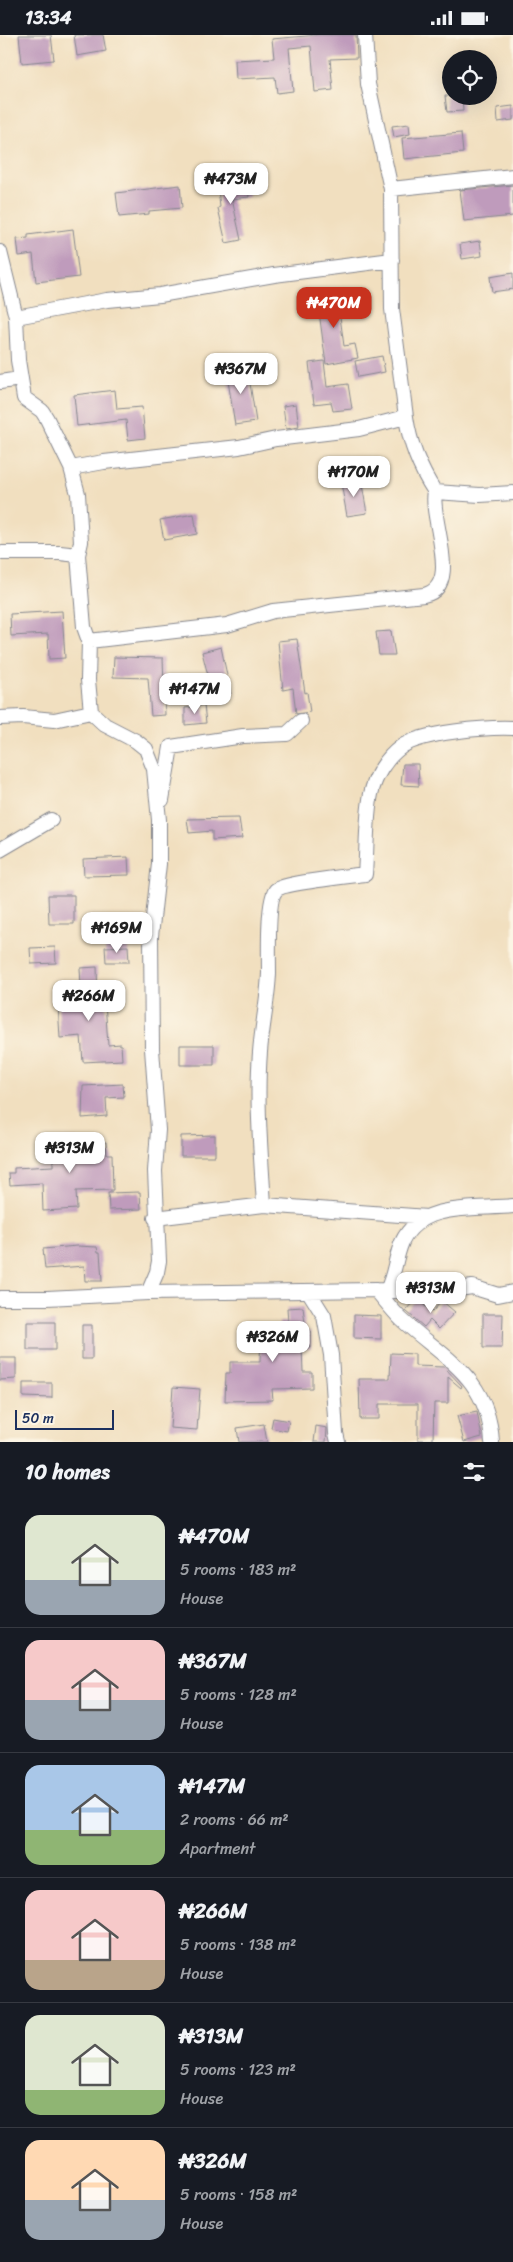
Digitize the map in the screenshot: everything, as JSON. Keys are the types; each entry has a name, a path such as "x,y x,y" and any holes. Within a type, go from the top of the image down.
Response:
{"street":[{"path":"89,641 227,625 273,611 433,593 439,586 443,552 433,505 435,493 419,465 409,434 406,417 392,309 391,189 368,84 365,35"},
{"path":"391,189 513,176"},
{"path":"0,252 16,317 20,379 24,398 42,411 48,419 71,468 78,494 81,522 81,542 78,555 84,627 89,641 88,680 91,712 105,725 136,741 146,749 154,769 159,820 159,864 151,936 152,1049 158,1130 155,1218 158,1261 157,1272 148,1293"},
{"path":"16,317 107,300 160,295 310,270 392,260"},
{"path":"0,381 20,379"},
{"path":"71,468 104,462 239,447 276,439 359,429 406,417"},
{"path":"435,493 480,495 513,493"},
{"path":"0,553 78,555"},
{"path":"0,717 23,717 54,721 91,712"},
{"path":"159,820 171,747 243,735 286,734 301,721"},
{"path":"264,1205 258,1099 260,1052 268,976 270,915 274,892 277,888 291,885 365,874 371,794 383,765 402,746 430,736 492,727 513,728"},
{"path":"0,851 50,819"},
{"path":"155,1218 264,1205 427,1217"},
{"path":"381,1290 394,1276 401,1244 408,1233 427,1217 441,1211 454,1209 513,1207"},
{"path":"0,1298 47,1298 148,1293 381,1290 433,1293 472,1287 498,1295 513,1292"},
{"path":"381,1290 401,1319 465,1373 485,1404 492,1428 492,1442"},
{"path":"309,1292 324,1315 331,1355 338,1442"}],"building":[{"path":"19,35 51,35 54,60 22,63"},
{"path":"74,35 103,35 106,51 77,56"},
{"path":"317,35 356,35 357,58 330,59 333,90 315,92 311,46 289,48 293,91 277,93 275,77 236,79 235,60 274,58 272,39"},
{"path":"446,105 463,105 463,111 447,112"},
{"path":"513,106 513,120 498,122 497,108"},
{"path":"409,124 410,134 394,137 392,126"},
{"path":"461,133 463,153 404,159 402,138"},
{"path":"247,177 249,197 232,199 241,240 226,243 218,208 220,207 217,180"},
{"path":"180,185 182,208 149,211 149,214 119,217 116,193"},
{"path":"513,185 513,216 464,221 460,190"},
{"path":"73,229 79,277 36,282 33,254 19,256 17,239 28,238 28,235"},
{"path":"480,241 482,256 462,259 460,244"},
{"path":"513,273 513,289 492,292 490,277"},
{"path":"344,293 346,308 339,309 344,346 355,344 358,358 326,364 317,297"},
{"path":"382,356 385,372 358,377 355,361"},
{"path":"324,361 327,387 348,384 352,409 333,411 331,402 314,404 309,363"},
{"path":"247,364 256,422 235,425 226,368"},
{"path":"115,390 117,409 142,407 145,438 128,440 126,420 77,426 74,395"},
{"path":"296,404 299,427 286,429 283,406"},
{"path":"361,479 367,513 347,516 341,483"},
{"path":"194,514 197,534 164,540 160,520"},
{"path":"62,611 65,658 49,659 48,634 11,636 10,614"},
{"path":"391,631 395,655 379,655 376,632"},
{"path":"297,639 305,693 307,692 310,712 296,714 293,688 283,690 278,641"},
{"path":"221,647 231,694 214,699 202,652"},
{"path":"114,657 163,658 165,715 151,716 148,678 113,677"},
{"path":"204,705 206,723 185,725 185,708"},
{"path":"403,764 418,764 419,786 401,785"},
{"path":"239,818 242,838 212,840 212,831 189,833 187,819"},
{"path":"128,857 129,875 84,876 83,859"},
{"path":"48,895 74,895 74,924 49,924"},
{"path":"128,946 129,962 106,962 105,947"},
{"path":"55,947 56,963 31,964 30,948"},
{"path":"97,967 98,1002 105,1002 108,1045 121,1044 122,1060 83,1062 81,1036 60,1038 58,1004 82,1002 80,968"},
{"path":"180,1045 214,1045 214,1065 180,1065"},
{"path":"123,1084 124,1097 106,1098 107,1116 82,1118 83,1086"},
{"path":"215,1135 215,1156 181,1156 181,1136"},
{"path":"77,1138 77,1144 106,1142 107,1154 112,1154 113,1190 76,1191 77,1209 43,1211 42,1183 10,1185 9,1173 14,1173 14,1168 53,1166 53,1157 58,1157 57,1139"},
{"path":"140,1192 141,1209 109,1210 108,1193"},
{"path":"77,1246 97,1247 98,1252 100,1252 102,1281 85,1281 84,1266 45,1269 43,1249"},
{"path":"415,1301 419,1301 432,1312 442,1301 455,1312 439,1329 430,1320 424,1327 406,1311"},
{"path":"303,1307 306,1331 311,1331 311,1348 302,1348 303,1372 312,1372 312,1388 272,1389 273,1400 225,1401 226,1373 230,1373 230,1362 260,1362 261,1331 279,1331 279,1322 288,1322 287,1308"},
{"path":"483,1314 503,1314 502,1348 483,1348"},
{"path":"354,1315 381,1316 381,1339 354,1338"},
{"path":"27,1322 55,1322 55,1350 27,1350"},
{"path":"82,1325 92,1325 92,1359 82,1359"},
{"path":"391,1353 415,1354 415,1366 444,1367 462,1386 461,1388 448,1377 448,1403 434,1403 433,1440 418,1440 418,1404 379,1404 379,1419 360,1419 359,1379 390,1379"},
{"path":"0,1358 16,1358 16,1379 0,1380"},
{"path":"23,1383 52,1383 52,1398 23,1397"},
{"path":"173,1387 200,1389 197,1430 170,1428"},
{"path":"477,1412 482,1437 464,1442 457,1416"},
{"path":"273,1418 289,1421 287,1431 271,1428"},
{"path":"264,1424 267,1442 239,1442 237,1428"},
{"path":"316,1426 327,1428 326,1442 314,1442"}]}
